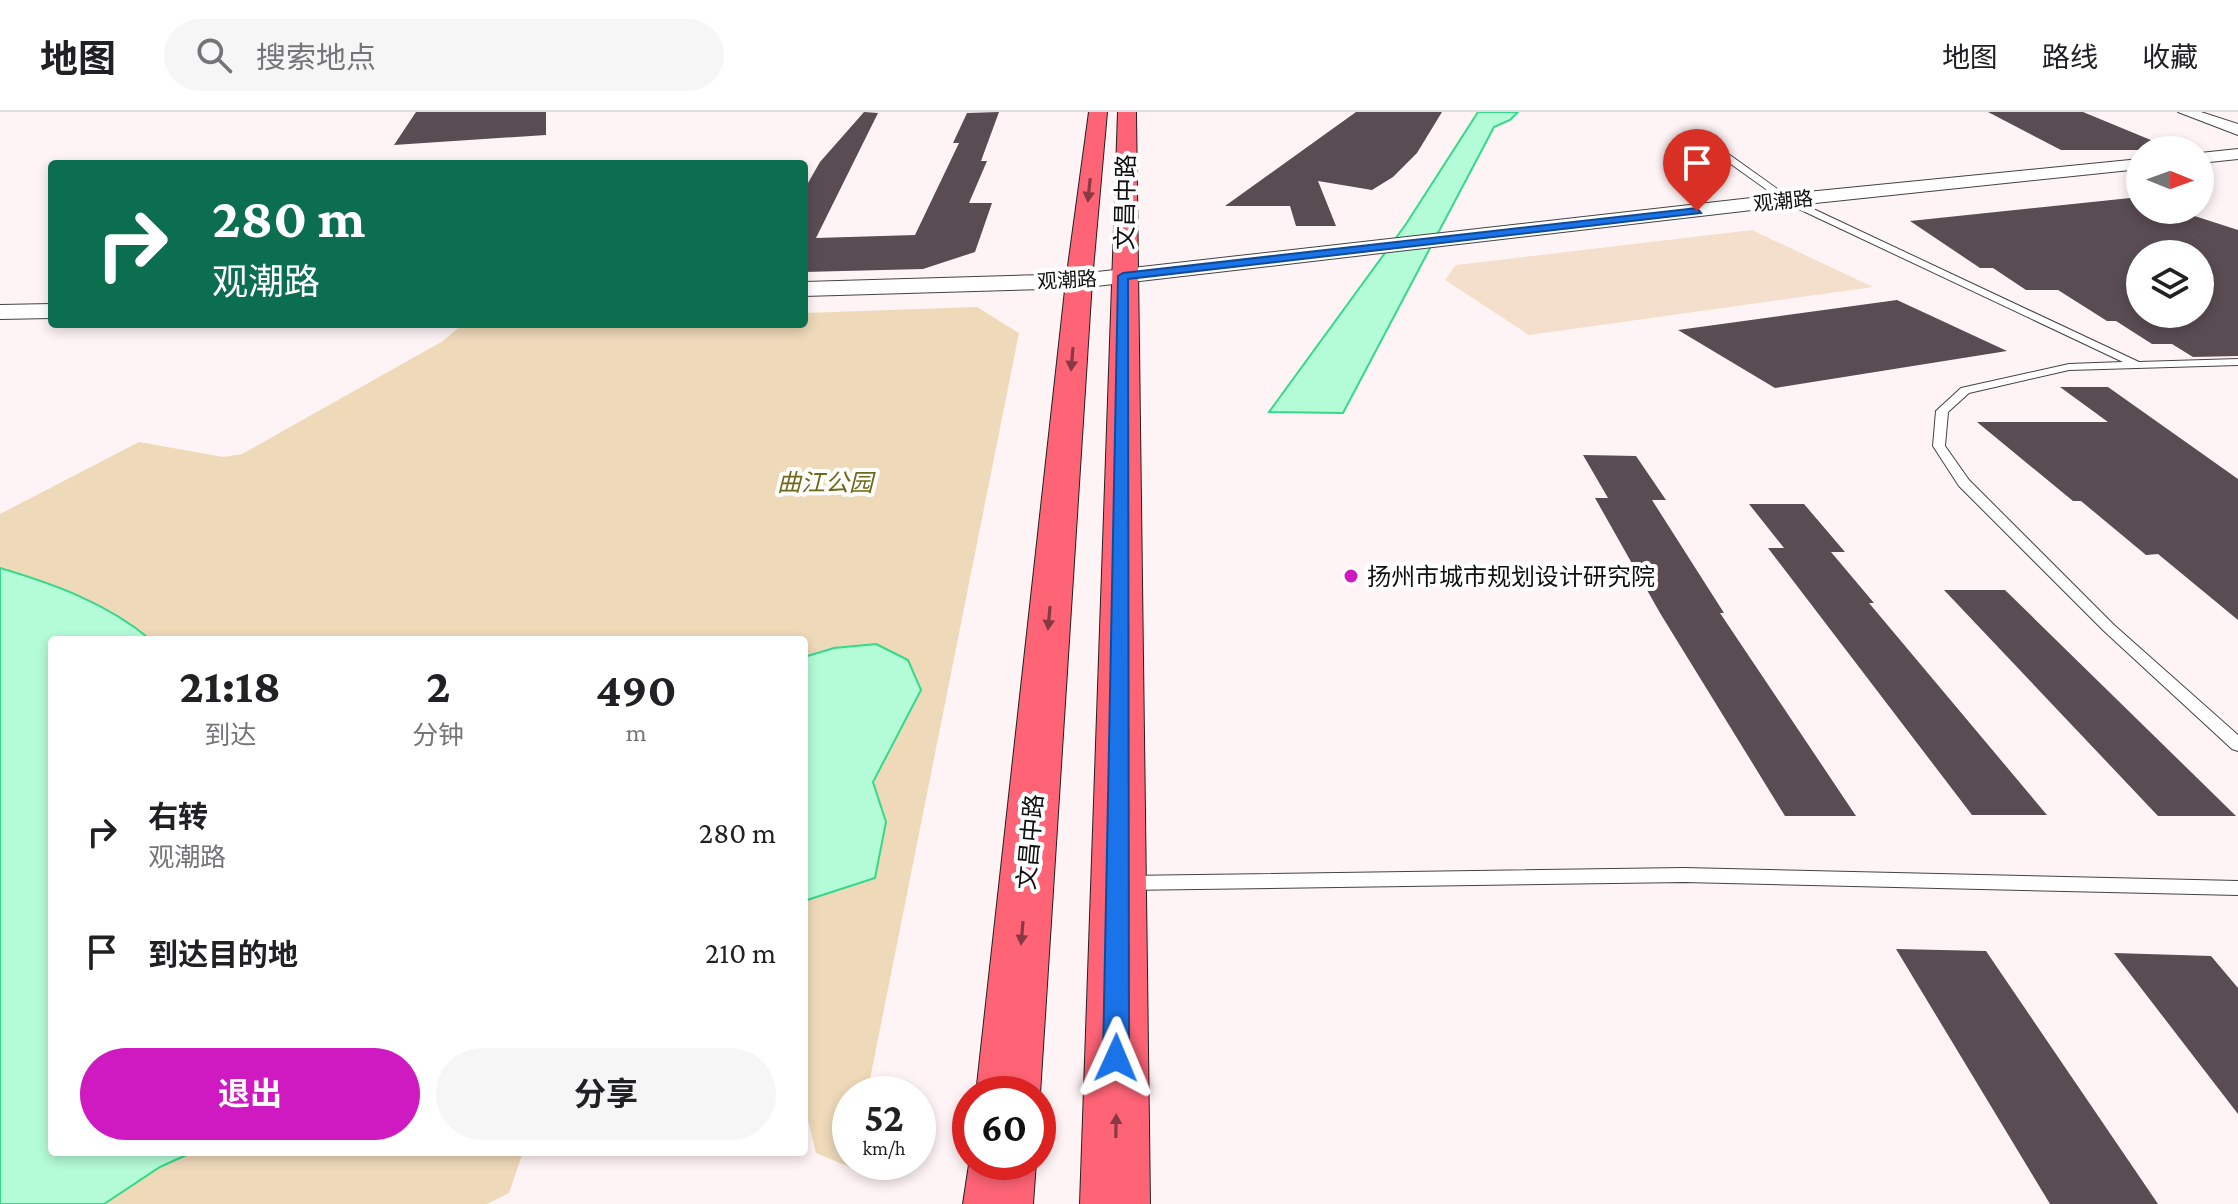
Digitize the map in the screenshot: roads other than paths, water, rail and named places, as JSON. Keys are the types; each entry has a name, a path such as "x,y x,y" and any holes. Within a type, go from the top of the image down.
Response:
{"main road":[{"name":"文昌中路","path":"1098,112 1118,883 1115,1204"},
{"name":"文昌中路","path":"1010,1076 1101,279 1127,112"},
{"path":"998,1204 1000,1180"}],"street":[{"path":"2186,112 2238,130"},
{"path":"2203,112 2238,124"},
{"path":"2214,157 2238,154"},
{"name":"观潮路","path":"808,289 1101,279 1787,200 2126,165"},
{"path":"0,312 48,311"}],"lane":[{"path":"1724,155 1787,200 2139,365"},
{"path":"2238,362 2069,367 1965,390 1942,411 1939,446 1964,483 2109,628 2238,745"},
{"path":"1118,883 1684,875 2238,888"}],"place":[{"name":"扬州市城市规划设计研究院","path":"1351,576"}],"park label":[{"name":"曲江公园","path":"825,482"}]}
